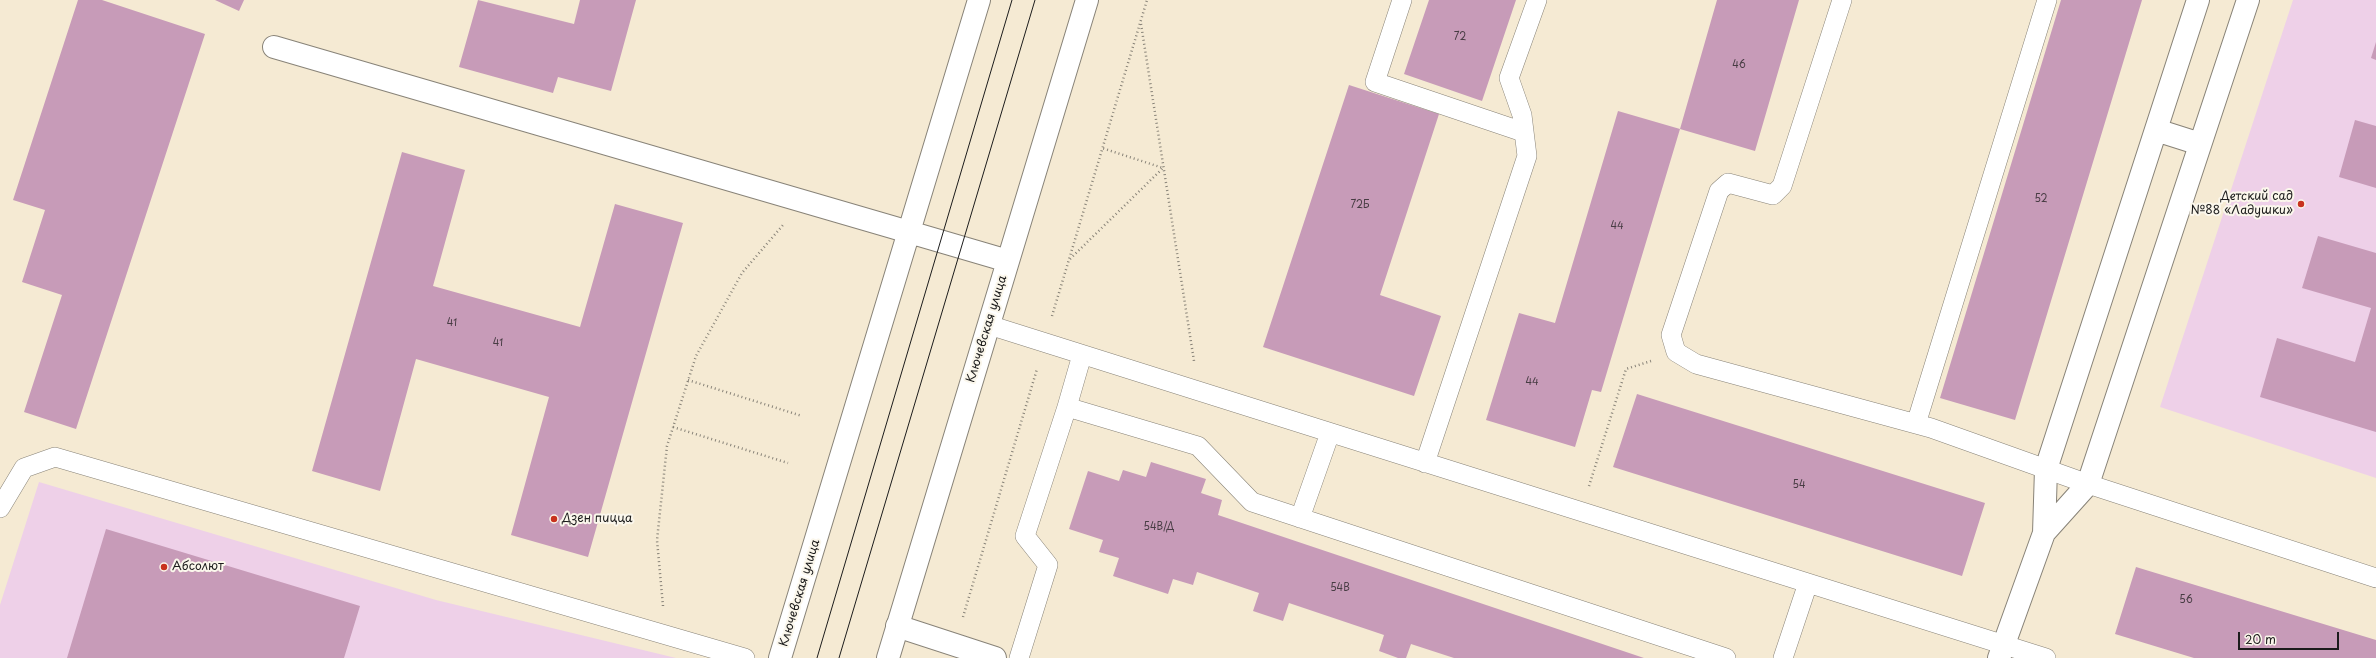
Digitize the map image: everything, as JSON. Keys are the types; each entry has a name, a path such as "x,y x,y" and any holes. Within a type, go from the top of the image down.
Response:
{"street":[{"name":"Ключевская улица","path":"780,658 979,0"},
{"name":"Ключевская улица","path":"888,658 1087,0"},
{"path":"2001,651 2044,533 2046,469 2198,0"},
{"path":"2044,533 2088,484 2248,0"},
{"path":"274,47 1008,261"},
{"path":"2156,130 2200,144"},
{"path":"897,626 995,658"}],"lane":[{"path":"1402,0 1376,82 1523,132"},
{"path":"1425,463 1527,156 1522,115 1509,78 1537,0"},
{"path":"1842,0 1782,186 1773,195 1728,183 1719,191 1670,335 1676,352 1696,364 1916,424 2088,484 2376,578"},
{"path":"1916,424 2047,0"},
{"path":"988,325 1808,583 2001,651 2046,658"},
{"path":"1019,658 1048,565 1025,536 1067,407 1082,355"},
{"path":"1067,407 1198,446 1252,502 1726,658"},
{"path":"1300,518 1330,433"},
{"path":"0,508 24,468 55,457 745,658"},
{"path":"1783,658 1808,583"}],"path":[{"path":"1140,22 1199,391"},
{"path":"1102,148 1163,168"},
{"path":"1069,259 1163,168"},
{"path":"666,634 657,540 667,446 673,427 696,356 742,273 803,201"},
{"path":"1581,512 1626,369 1676,352"},
{"path":"688,380 802,416"},
{"path":"673,427 788,463"}],"shaded area":[{"name":"Детский сад №88 «Ладушки»","path":"2293,0 2376,0 2376,478 2160,407"},
{"path":"39,482 436,600 676,658 0,658 0,605"}],"building":[{"path":"78,0 102,0 205,34 76,429 24,412 62,295 22,282 45,210 13,200"},
{"path":"215,0 244,0 239,11"},
{"path":"478,0 574,24 580,0 636,0 611,91 558,77 553,93 459,67"},
{"path":"1429,0 1516,0 1482,101 1404,74"},
{"path":"1717,0 1799,0 1755,151 1680,129"},
{"path":"2061,0 2142,0 2015,420 1940,398"},
{"path":"2376,42 2376,60 2371,58"},
{"path":"1349,85 1439,114 1380,295 1441,316 1414,396 1263,347"},
{"path":"1618,111 1680,129 1601,392 1592,390 1575,447 1486,420 1519,313 1555,323"},
{"path":"2355,120 2376,126 2376,188 2339,177"},
{"path":"402,152 465,170 433,286 580,327 615,204 683,223 588,557 511,535 549,397 416,359 380,491 312,471"},
{"path":"2318,236 2376,253 2376,432 2260,397 2277,338 2355,362 2371,308 2302,288"},
{"path":"1637,394 1985,503 1962,576 1613,467"},
{"path":"1151,462 1206,479 1201,493 1222,500 1218,515 1644,658 1454,658 1411,644 1406,658 1398,658 1379,651 1384,635 1289,603 1283,621 1253,611 1259,593 1197,572 1193,585 1173,579 1168,594 1113,576 1119,558 1099,552 1103,540 1069,529 1088,471 1119,481 1123,470 1146,477"},
{"name":"Абсолют","path":"106,529 360,606 344,658 67,658"},
{"path":"2136,567 2376,640 2376,658 2194,658 2115,634"}],"tram line":[{"path":"817,658 1012,0"},
{"path":"839,658 1035,0"}],"place":[{"name":"Детский сад №88 «Ладушки»","path":"2301,204"},
{"name":"Дзен пицца","path":"554,519"},
{"name":"Абсолют","path":"164,567"}]}
